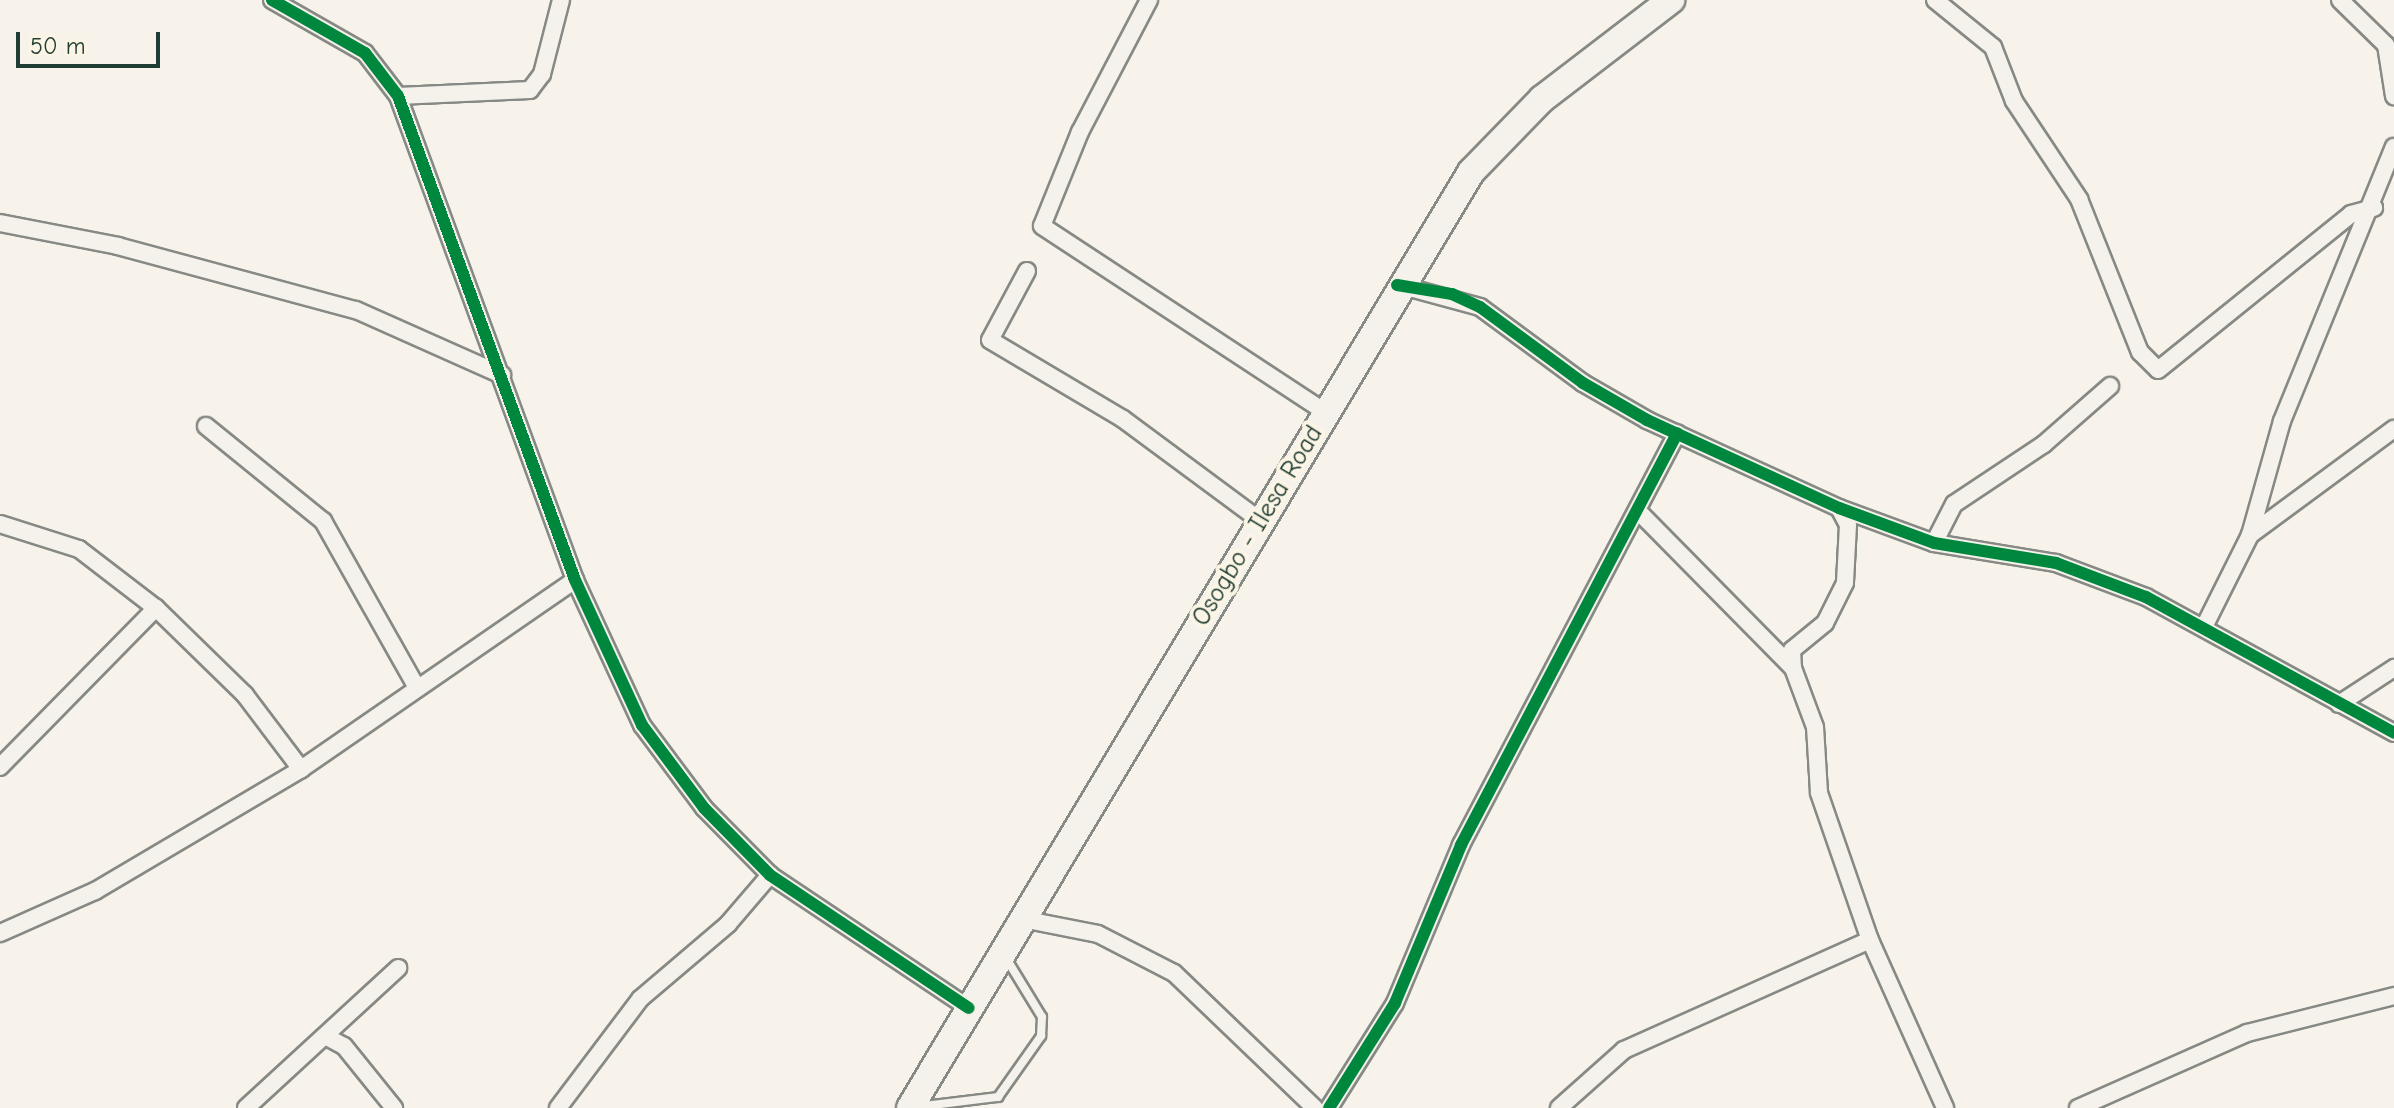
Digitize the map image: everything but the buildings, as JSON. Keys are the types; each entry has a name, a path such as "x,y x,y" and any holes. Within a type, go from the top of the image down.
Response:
{"main road":[{"name":"Osogbo - Ilesa Road","path":"911,1108 1261,521 1397,285 1471,172 1507,133 1671,0"}],"street":[{"path":"272,0 365,53 398,96 575,580 642,725 704,808 770,875 969,1008"},
{"path":"398,96 530,90 542,74 561,0"},
{"path":"1149,0 1080,132 1042,226 1325,412"},
{"path":"1935,0 1993,47 2014,101 2079,199 2140,352 2158,370 2351,214 2374,208"},
{"path":"2340,0 2386,45 2394,96"},
{"path":"2204,627 2250,535 2282,421 2391,168 2394,147"},
{"path":"0,223 118,246 342,306 465,352 502,375"},
{"path":"1027,271 990,340 1123,419 1261,521"},
{"path":"1397,285 1480,307 1583,383 1677,433 1839,508 1934,543 2056,563 2204,627 2394,733"},
{"path":"1934,543 1954,504 2044,444 2110,386"},
{"path":"206,426 323,521 416,686"},
{"path":"2250,535 2394,429"},
{"path":"1329,1108 1395,1003 1461,845 1485,811 1573,626 1641,514 1677,433"},
{"path":"1839,508 1848,525 1845,583 1825,623 1792,650 1793,668 1815,727 1819,793 1870,940 1945,1108"},
{"path":"1641,514 1793,668"},
{"path":"0,524 79,549 136,585 245,695 301,769"},
{"path":"0,933 95,891 301,769 416,686 575,580"},
{"path":"0,767 156,608"},
{"path":"2339,704 2394,668"},
{"path":"558,1108 640,999 728,924 770,875"},
{"path":"1022,919 1098,934 1174,973 1315,1108"},
{"path":"1559,1108 1624,1050 1870,940"},
{"path":"246,1108 398,968"},
{"path":"2078,1108 2247,1033 2394,996"},
{"path":"325,1036 344,1046 394,1108"}],"lane":[{"path":"911,1108 998,1097 1041,1036 1042,1017 1002,952"}],"cycle path":[{"path":"272,0 365,53 398,96 575,580 642,725 704,808 770,875 969,1008"},
{"path":"1397,285 1452,294 1480,307 1583,383 1647,420 1839,508 1934,543 2056,563 2146,597 2394,733"},
{"path":"1329,1108 1395,1003 1461,845 1677,433"}]}
